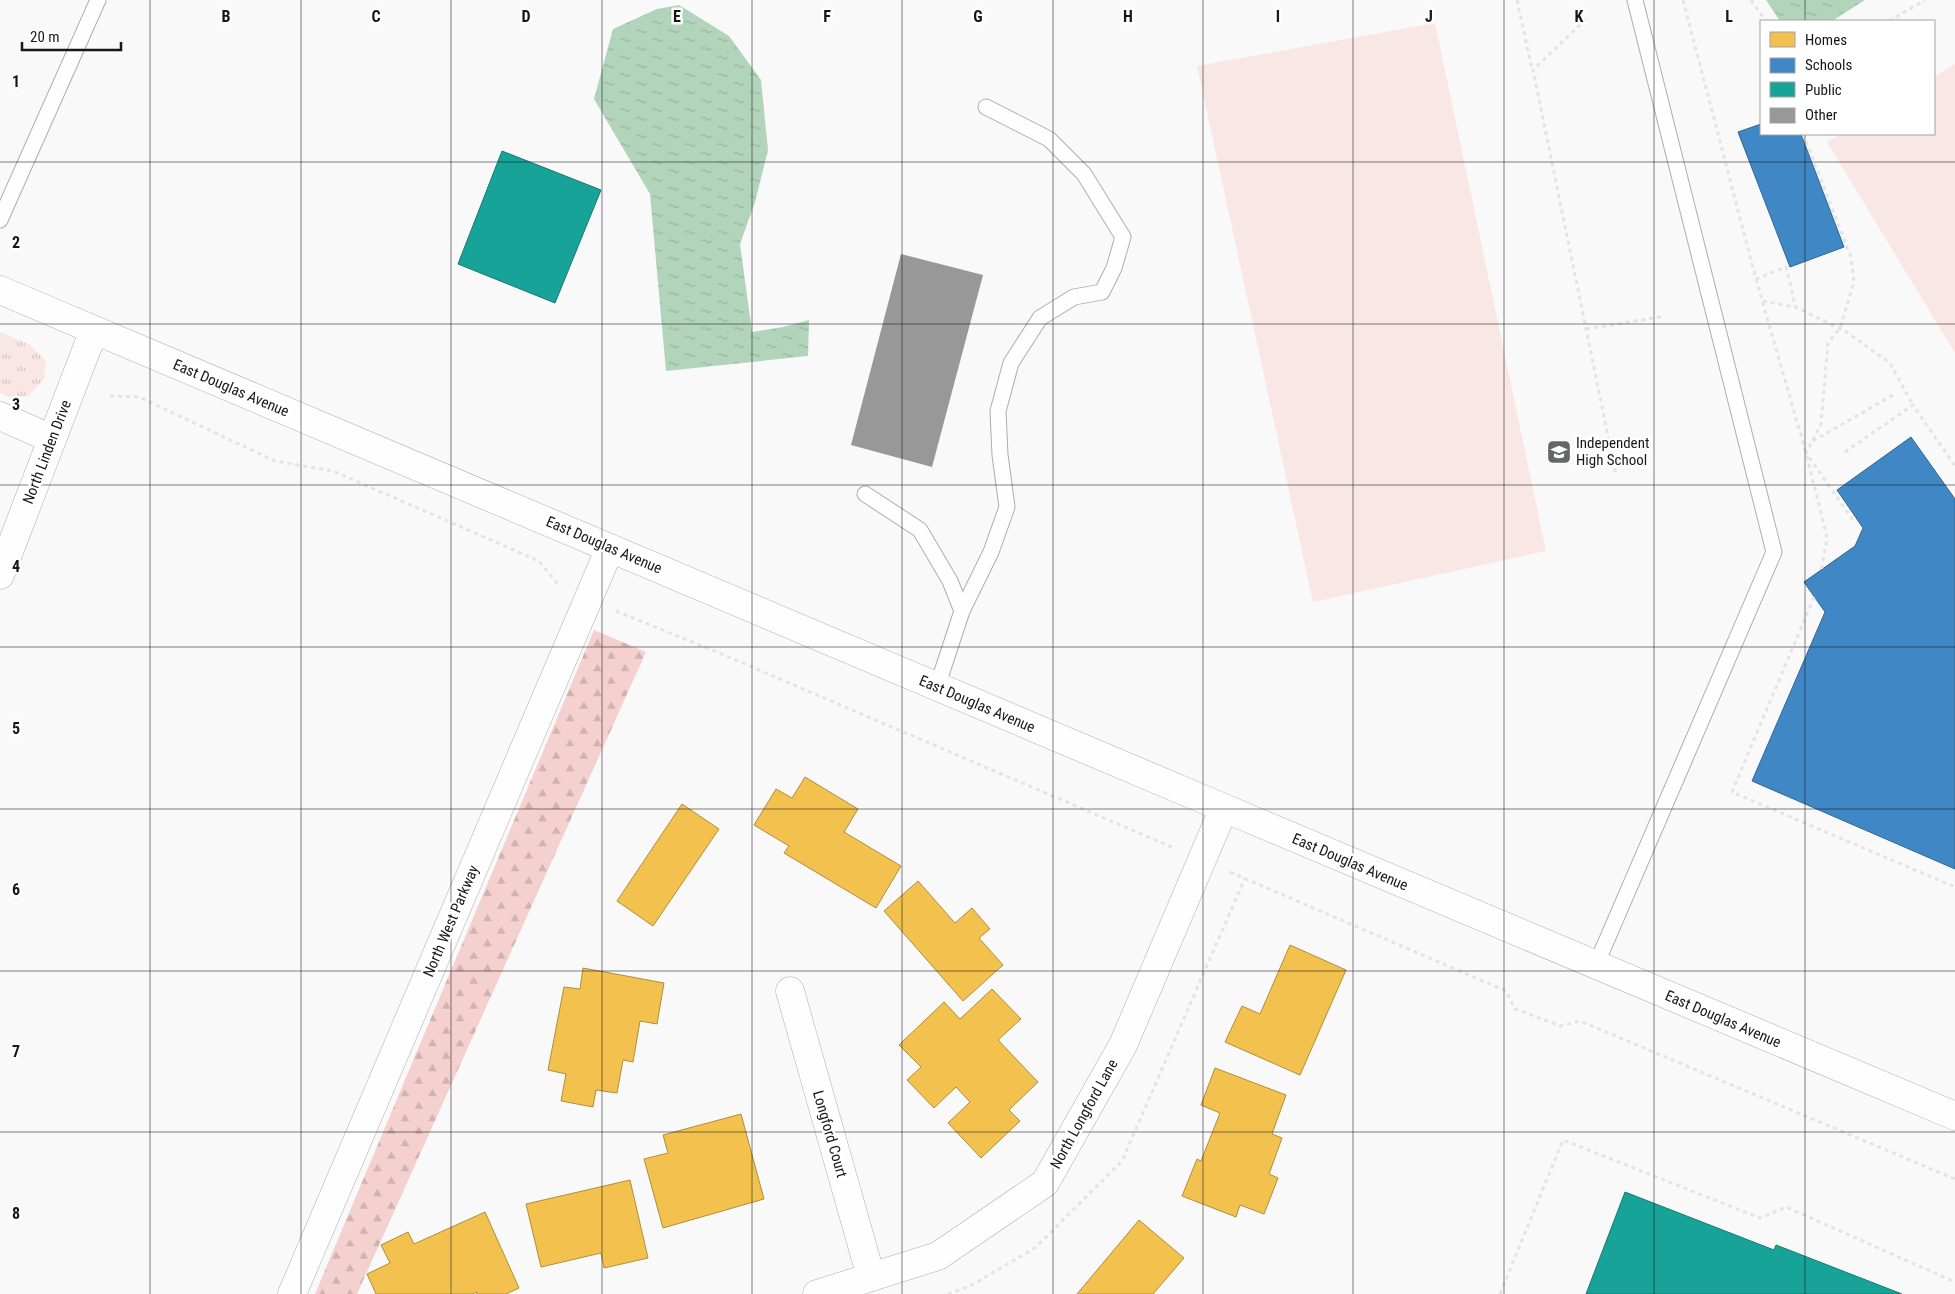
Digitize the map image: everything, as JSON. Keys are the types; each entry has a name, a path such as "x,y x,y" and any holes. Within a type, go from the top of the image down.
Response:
{"street":[{"name":"East Douglas Avenue","path":"0,290 1955,1116"},
{"name":"North Linden Drive","path":"0,575 94,330"},
{"path":"0,416 52,439"},
{"name":"North West Parkway","path":"292,1294 610,548"},
{"name":"North Longford Lane","path":"817,1294 938,1256 1045,1183 1123,1045 1224,808"},
{"name":"Longford Court","path":"790,991 871,1277"}],"lane":[{"path":"0,220 98,0"},
{"path":"1596,965 1774,552 1634,0"},
{"path":"937,687 962,611 991,552 1007,507 1000,455 998,411 1011,363 1040,318 1074,297 1102,292 1114,268 1124,237 1084,174 1049,139 986,108"},
{"path":"865,494 920,530 950,581 962,611"}],"path":[{"path":"1517,0 1616,476"},
{"path":"1683,0 1756,278 1806,453 1827,538 1821,570"},
{"path":"1751,0 1765,20"},
{"path":"1891,20 1925,0"},
{"path":"1532,70 1586,19"},
{"path":"1803,135 1851,257 1854,282 1840,328 1828,343 1821,424 1806,453"},
{"path":"1756,278 1786,267 1792,286 1795,307"},
{"path":"1763,301 1795,307 1840,328 1890,363 1913,405 1955,466"},
{"path":"1586,329 1665,316"},
{"path":"1812,441 1893,395"},
{"path":"110,396 139,397 275,461 334,471 539,562 562,590 717,652 1506,991 1515,1009 1561,1026 1580,1020 1955,1179"},
{"path":"1844,452 1913,405"},
{"path":"1806,453 1855,524"},
{"path":"1814,597 1732,792 1955,887"},
{"path":"1500,1294 1562,1140 1760,1218 1786,1207 1955,1282"}],"green space":[{"path":"1435,23 1546,551 1313,602 1197,66"},
{"path":"1955,64 1955,353 1827,142 1839,135 1935,135 1935,76"},
{"path":"0,332 30,345 46,361 44,379 28,396 8,397 0,393"},
{"path":"594,630 646,652 357,1294 315,1294"}],"water":[{"path":"1766,0 1865,0 1834,20 1779,20"},
{"path":"679,5 729,36 761,80 768,150 755,202 740,244 752,332 809,320 808,356 666,371 650,194 594,99 613,29 657,9"}],"building: Homes":[{"path":"805,777 858,809 844,832 901,866 876,908 784,853 789,846 754,825 776,789 792,798"},
{"path":"682,804 719,829 653,926 617,901"},
{"path":"918,881 955,923 972,908 990,929 979,938 1003,965 963,1001 884,911"},
{"path":"1290,945 1346,970 1300,1075 1225,1042 1242,1006 1260,1014"},
{"path":"583,968 664,983 657,1024 640,1021 633,1062 623,1060 617,1093 596,1090 593,1107 561,1101 566,1074 548,1070 564,987 580,989"},
{"path":"992,989 1021,1019 998,1040 1038,1082 1009,1110 1020,1121 981,1158 948,1123 970,1102 956,1087 934,1108 907,1080 921,1067 899,1045 944,1002 960,1019"},
{"path":"1215,1068 1286,1095 1272,1134 1282,1138 1269,1174 1278,1178 1264,1214 1240,1205 1236,1217 1182,1196 1197,1159 1201,1161 1220,1113 1201,1105"},
{"path":"741,1114 764,1199 663,1228 644,1159 668,1153 663,1135"},
{"path":"630,1180 648,1258 604,1268 601,1253 541,1267 526,1204"},
{"path":"485,1212 519,1288 506,1294 477,1294 477,1292 472,1294 376,1294 367,1274 390,1263 381,1245 408,1232 414,1244"},
{"path":"1139,1220 1184,1258 1153,1294 1077,1294"}],"building: Schools":[{"path":"1760,124 1760,135 1801,135 1844,247 1790,267 1738,132"},
{"path":"1911,437 1955,499 1955,869 1752,781 1825,612 1804,582 1855,546 1863,528 1837,490"}],"building: Public":[{"path":"502,151 601,190 555,303 458,264"},
{"path":"1625,1192 1774,1250 1776,1245 1902,1294 1586,1294"}],"building: Other":[{"path":"901,254 983,275 932,467 851,445"}],"place":[{"name":"Independent High School","path":"1559,452"}]}
